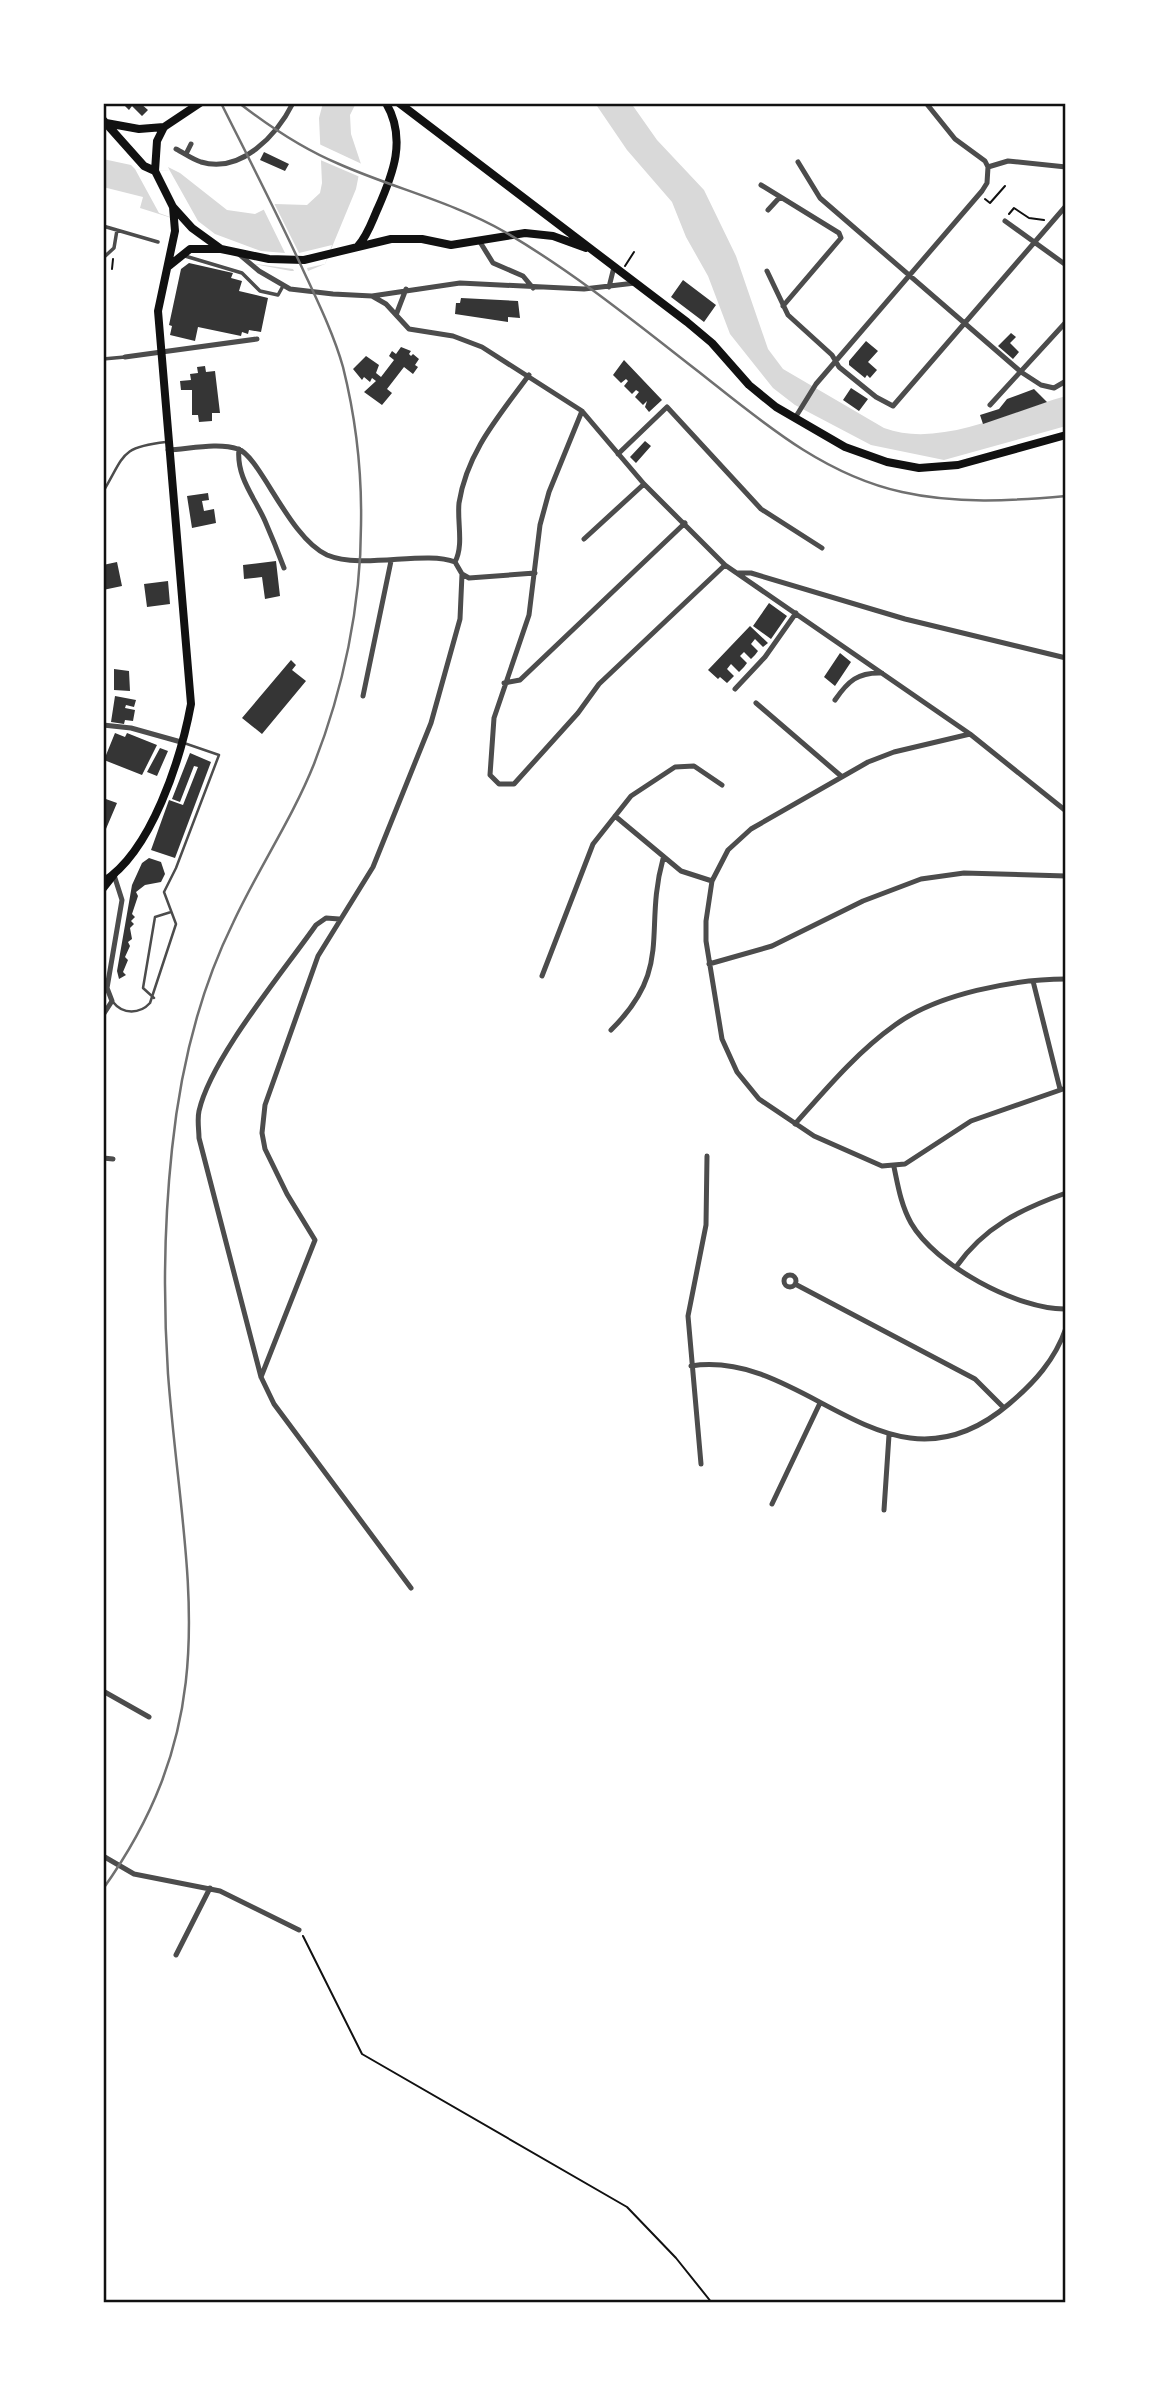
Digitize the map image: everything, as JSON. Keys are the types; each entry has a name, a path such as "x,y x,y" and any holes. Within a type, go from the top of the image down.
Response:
{"main road":[{"path":"105,121 139,129 164,127 200,103"},
{"path":"358,246 365,238 397,159 394,125 386,103"},
{"path":"399,103 712,342 763,398 845,447 887,462 919,468 958,465 1066,435"},
{"path":"105,121 144,166 155,171"},
{"path":"164,127 157,141 155,171 173,207 191,227 221,248 239,254 285,261 328,255 391,239 422,239 451,245 540,233 595,251"},
{"path":"103,889 145,838 152,825 181,742 191,704 167,446 158,296 167,268 174,219 173,207"},
{"path":"167,268 184,252 221,248"},
{"path":"103,882 114,875"}],"street":[{"path":"176,149 213,164 231,162 254,150 275,134 293,103"},
{"path":"795,418 816,384 988,183 988,167 985,161 955,139 926,103"},
{"path":"186,154 191,144"},
{"path":"988,167 1007,161 1066,167"},
{"path":"798,162 820,198 1021,372 1054,388 1066,381"},
{"path":"761,185 839,233 841,238 783,306"},
{"path":"768,210 780,197"},
{"path":"767,271 788,315 864,389 893,406 966,325 1065,207"},
{"path":"1004,221 1066,265"},
{"path":"103,226 158,242"},
{"path":"103,258 114,248 117,230"},
{"path":"480,242 489,259 523,276 533,288"},
{"path":"239,254 283,286 297,291 372,296 460,283 533,288 609,288 635,283"},
{"path":"186,256 242,273 267,295 278,295 283,286"},
{"path":"609,288 617,270"},
{"path":"396,315 406,289"},
{"path":"372,296 409,329 453,336 482,347 582,411 644,484 725,565 970,734 1066,811"},
{"path":"990,405 1066,322"},
{"path":"103,359 257,339"},
{"path":"455,562 459,555 459,505 476,447 529,375"},
{"path":"618,454 667,407 761,509 822,548"},
{"path":"582,411 548,492 540,525 529,615 494,718 490,775 499,784 514,784 578,713 599,684 725,565"},
{"path":"167,446 228,447 247,453 275,499 305,538 320,551 338,558 370,561 455,562"},
{"path":"239,449 239,462 250,499 263,517 284,568"},
{"path":"584,539 644,484"},
{"path":"504,683 520,680 685,523"},
{"path":"363,696 391,561"},
{"path":"455,562 462,574 469,578 535,573"},
{"path":"737,573 751,573 905,619 1066,658"},
{"path":"261,1377 315,1240 287,1194 265,1149 262,1133 265,1105 318,956 373,867 431,723 460,619 462,574"},
{"path":"735,689 765,657 796,613"},
{"path":"103,670 103,709"},
{"path":"835,700 853,678 861,674 882,673"},
{"path":"756,703 841,776"},
{"path":"103,725 131,728 181,742"},
{"path":"970,734 894,752 841,776 738,838 728,850 709,891 706,931 722,1039 737,1072 759,1099 795,1124 839,1149 882,1166 894,1167 917,1157 971,1121 1063,1088 1033,981"},
{"path":"542,976 593,844 631,796 675,767 694,765 722,785"},
{"path":"615,817 663,859 681,871 712,881"},
{"path":"611,1030 642,990 653,964 656,883 663,859"},
{"path":"709,964 772,946 863,901 921,879 964,873 1066,877"},
{"path":"103,1015 112,1001 107,988 122,901 114,875"},
{"path":"339,919 326,918 316,925 233,1043 207,1088 199,1113 199,1138 261,1377 274,1405 411,1588"},
{"path":"795,1124 858,1056 897,1023 918,1011 970,993 1033,981 1066,979"},
{"path":"701,1464 691,1366 689,1306 706,1226 707,1156"},
{"path":"103,1158 113,1159"},
{"path":"894,1167 904,1208 923,1240 956,1267 1030,1304 1066,1309"},
{"path":"956,1267 972,1245 1003,1220 1066,1193"},
{"path":"795,1284 975,1379 1004,1408"},
{"path":"691,1366 708,1363 744,1367 889,1435 915,1439 950,1435 989,1420 1042,1372 1053,1357 1066,1328"},
{"path":"772,1504 820,1404"},
{"path":"884,1510 889,1435"},
{"path":"103,1690 149,1717"},
{"path":"103,1856 134,1874 211,1888 299,1930"},
{"path":"176,1955 211,1888"}],"lane":[{"path":"103,492 123,455 138,445 167,446"},
{"path":"112,1001 117,1007 131,1012 145,1008 154,998 175,932 176,924 164,892 176,868 219,755 181,742"},
{"path":"154,998 143,988 155,917 171,912"}],"path":[{"path":"981,203 984,199 990,203 1005,186"},
{"path":"1004,221 1014,208 1029,218 1036,217 1050,224"},
{"path":"617,270 634,252"},
{"path":"299,1930 362,2054 628,2207 676,2258 712,2303"}],"shaded area":[{"path":"323,103 356,103 350,115 351,134 361,164 356,189 325,264 308,271 291,271 248,263 203,242 178,220 140,208 143,197 103,187 103,159 131,165 135,169 170,171 168,167 180,173 227,210 255,214 275,204 307,205 320,193 322,183 319,118"},
{"path":"595,103 631,103 657,140 704,190 736,256 768,349 783,369 884,428 906,433 951,431 1066,396 1066,426 944,460 871,445 795,405 773,388 730,334 708,276 686,237 672,202 627,150"}],"pier":[{"path":"319,144 364,165 360,177 318,159"},
{"path":"135,169 170,171 198,221 215,234 261,251 285,253 262,206 273,201 299,253 332,245 325,264 307,268 309,274 296,275 293,269 248,263 211,249 178,220 159,213"}],"building":[{"path":"122,103 140,103 148,110 142,116 132,106 129,110"},
{"path":"264,152 289,164 285,171 260,160"},
{"path":"189,263 233,273 231,278 242,281 239,291 268,298 261,332 249,330 248,334 242,332 241,336 198,327 195,341 170,335 172,326 169,325 181,269"},
{"path":"683,280 716,305 704,322 671,297"},
{"path":"461,298 518,301 520,318 508,317 508,322 455,314 456,303 460,303"},
{"path":"1011,333 1016,337 1010,343 1019,352 1013,359 998,346"},
{"path":"866,341 878,351 868,362 877,370 870,378 867,375 865,378 849,365 849,361"},
{"path":"401,347 411,351 411,356 413,354 419,359 415,365 418,367 413,374 404,367 387,389 392,393 382,405 364,392 376,381 372,378 370,382 364,377 362,380 353,369 366,356 379,365 376,373 381,377 394,360 389,356 392,351 396,354"},
{"path":"624,360 662,400 649,412 645,407 647,401 643,405 635,397 639,392 636,390 632,394 624,386 628,381 626,379 621,383 613,375"},
{"path":"205,366 206,372 215,371 220,413 212,413 212,421 199,422 198,415 192,415 192,390 181,390 180,381 191,380 190,374 198,373 197,367"},
{"path":"851,388 868,399 859,411 843,400"},
{"path":"1034,389 1047,402 983,424 980,415 999,409 1007,399"},
{"path":"645,441 651,446 636,463 630,457"},
{"path":"208,493 209,500 202,501 204,511 214,509 216,523 192,528 187,496"},
{"path":"276,561 280,596 265,599 262,577 244,579 243,565"},
{"path":"117,562 122,586 103,590 103,565"},
{"path":"168,581 170,604 147,607 144,584"},
{"path":"769,603 787,616 771,639 753,626"},
{"path":"750,626 768,643 763,647 755,639 751,644 758,651 755,655 751,659 744,652 740,656 747,663 744,667 739,672 731,664 727,669 734,676 727,683 720,677 718,679 708,670"},
{"path":"840,653 851,662 835,686 824,677"},
{"path":"291,660 296,665 292,670 306,681 262,734 242,718"},
{"path":"114,669 129,671 130,691 114,690"},
{"path":"115,696 136,700 134,707 126,705 125,708 135,710 133,721 125,720 124,724 111,722"},
{"path":"115,733 125,737 127,733 157,745 142,775 104,760"},
{"path":"160,748 168,751 157,776 147,772"},
{"path":"190,753 211,762 175,858 151,850 169,800 183,805 198,767 194,766 180,802 172,799"},
{"path":"103,798 117,803 103,836"},
{"path":"149,858 161,862 165,874 161,882 145,885 136,892 138,896 132,914 135,917 131,921 134,924 130,928 132,939 128,942 130,946 125,957 128,960 123,972 126,975 119,979 117,971 132,885 142,863"}],"railway":[{"path":"103,1889 143,1824 169,1761 183,1700 189,1639 188,1577 165,1317 169,1177 180,1091 201,1005 221,949 296,804 324,736 342,677 358,586 361,505 359,465 343,367 294,251 221,103"},
{"path":"239,103 313,152 360,173 465,212 505,232 605,299 794,444 846,473 873,484 922,496 963,500 1066,496"}]}
